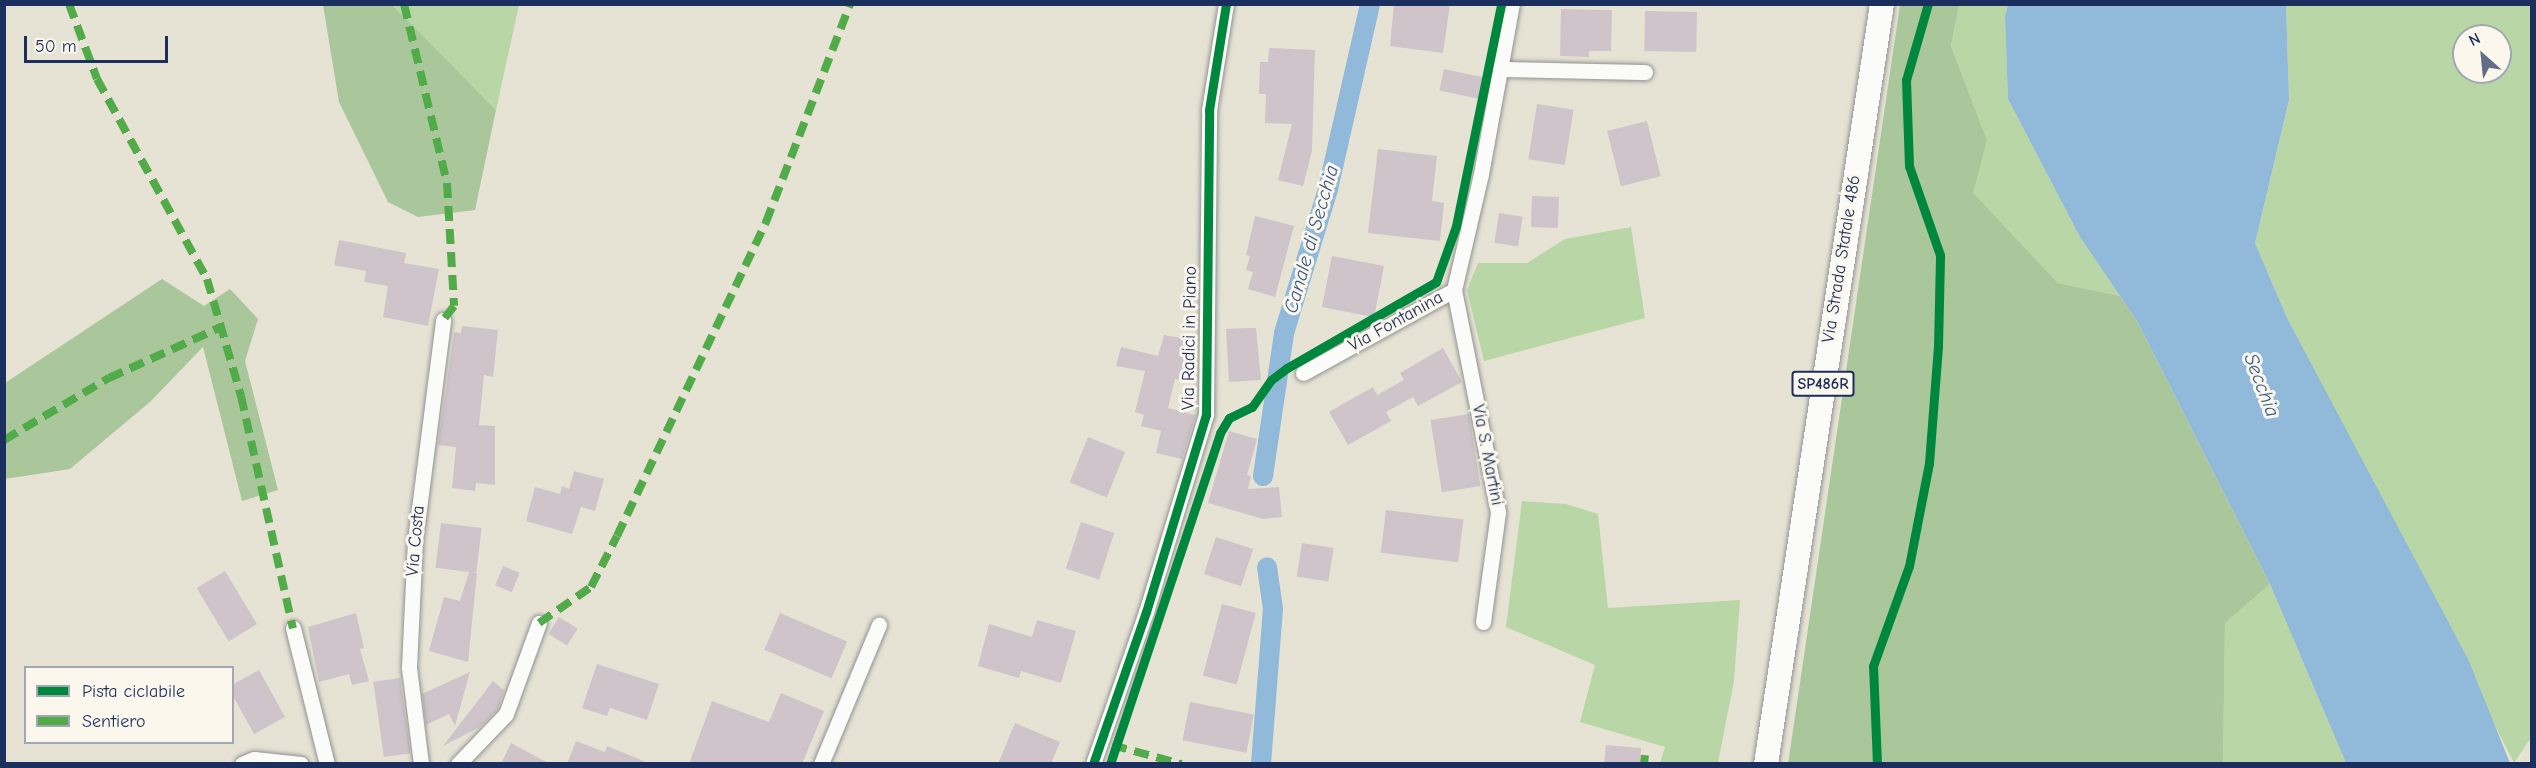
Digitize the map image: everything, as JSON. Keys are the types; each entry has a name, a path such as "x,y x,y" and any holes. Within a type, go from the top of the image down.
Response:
{"main road":[{"name":"Via Strada Statale 486","path":"1766,764 1882,4"}],"street":[{"name":"Via Radici in Piano","path":"1093,764 1156,579 1206,415 1209,110 1226,4"},
{"name":"Via Fontanina","path":"1303,373 1454,290 1512,4"},
{"path":"1500,69 1645,72"},
{"name":"Via S. Martini","path":"1454,290 1498,512 1484,622"},
{"name":"Via Costa","path":"422,764 409,667 414,563 443,320"},
{"path":"458,764 506,714 539,624"},
{"path":"821,764 879,625"},
{"path":"293,628 327,764"},
{"path":"242,764 254,759 301,764"}],"green space":[{"path":"323,5 392,5 496,110 475,210 418,217 388,202 339,102"},
{"path":"392,5 519,5 496,110 438,53"},
{"path":"1900,5 1959,5 1951,46 1987,140 1973,193 2058,283 2120,296 2137,321 2270,584 2225,623 2223,763 1788,764"},
{"path":"1959,5 2008,5 2005,16 2008,99 2080,237 2120,296 2058,283 1972,193 1987,140 1951,46"},
{"path":"2286,5 2531,5 2532,736 2514,763 2288,320 2255,243 2289,100"},
{"path":"1631,227 1645,318 1484,361 1467,290 1478,263 1527,263 1565,239"},
{"path":"162,279 204,306 230,289 258,319 245,361 278,490 242,501 203,347 150,402 70,469 5,479 5,383"},
{"path":"1522,501 1566,504 1598,514 1608,608 1740,600 1734,681 1718,763 1660,763 1665,747 1580,722 1595,665 1506,627"},
{"path":"2270,584 2346,763 2223,764 2225,623"}],"water":[{"name":"Secchia","path":"2008,5 2286,5 2289,100 2255,243 2288,320 2468,659 2510,763 2346,763 2270,584 2137,321 2080,237 2008,99 2005,16"}],"building":[{"path":"1394,4 1450,4 1443,53 1390,46"},
{"path":"1561,9 1612,10 1611,51 1589,51 1589,57 1560,56"},
{"path":"1645,11 1697,12 1696,52 1644,51"},
{"path":"1269,48 1315,50 1312,151 1303,186 1278,180 1292,124 1265,123 1266,94 1259,94 1260,62 1268,62"},
{"path":"1444,69 1485,78 1481,99 1439,91"},
{"path":"1537,104 1574,110 1565,165 1528,159"},
{"path":"1647,121 1661,176 1621,186 1607,131"},
{"path":"1378,149 1437,156 1432,201 1444,203 1440,241 1368,233"},
{"path":"1532,196 1559,197 1558,228 1531,227"},
{"path":"1499,213 1523,217 1518,246 1494,243"},
{"path":"1255,216 1294,226 1275,297 1248,289 1253,272 1246,270 1250,256 1246,255"},
{"path":"339,240 406,253 404,263 439,269 428,326 383,317 388,286 364,282 366,271 334,265"},
{"path":"1332,256 1384,266 1374,317 1322,307"},
{"path":"462,326 498,330 493,377 484,375 479,425 495,426 495,485 476,483 475,491 452,488 456,447 438,445 454,332 461,333"},
{"path":"1256,328 1261,380 1229,382 1226,329"},
{"path":"1164,335 1197,341 1187,382 1175,379 1168,408 1196,415 1182,459 1156,453 1161,431 1141,426 1144,415 1135,412 1145,371 1116,366 1121,347 1158,356"},
{"path":"1443,348 1462,382 1418,406 1413,397 1386,412 1391,421 1348,445 1329,412 1373,387 1377,395 1404,380 1400,373"},
{"path":"1469,414 1480,486 1442,492 1430,420"},
{"path":"1229,431 1257,439 1247,475 1251,476 1248,489 1279,487 1282,517 1263,519 1208,503"},
{"path":"1088,437 1125,452 1107,497 1070,482"},
{"path":"574,471 604,479 595,511 581,507 572,534 526,521 535,487 560,494 562,486 569,489"},
{"path":"1386,510 1463,520 1458,562 1381,553"},
{"path":"1081,522 1114,533 1099,579 1066,569"},
{"path":"441,523 482,528 476,573 436,568"},
{"path":"1216,537 1253,549 1241,586 1204,574"},
{"path":"1302,543 1334,548 1328,582 1297,577"},
{"path":"503,566 520,573 512,592 495,585"},
{"path":"225,571 257,624 229,641 197,588"},
{"path":"469,572 477,573 468,662 429,651 444,597 460,601"},
{"path":"1222,604 1256,613 1237,685 1203,675"},
{"path":"356,613 364,648 360,649 369,681 352,685 349,674 319,682 308,627"},
{"path":"780,613 847,642 832,678 764,650"},
{"path":"559,617 578,629 567,646 548,634"},
{"path":"1037,620 1076,631 1061,683 1021,671 1019,678 978,666 989,624 1032,637"},
{"path":"597,664 659,684 647,720 610,708 607,716 582,708"},
{"path":"259,670 285,717 254,734 234,698 234,684"},
{"path":"470,672 455,726 449,714 426,725 422,694"},
{"path":"400,678 411,753 384,757 373,682"},
{"path":"493,681 504,690 498,709 480,727 443,746"},
{"path":"781,693 824,711 802,764 689,764 712,701 769,722"},
{"path":"1190,702 1254,714 1246,753 1183,740"},
{"path":"1015,723 1060,742 1051,764 998,764"},
{"path":"576,741 605,752 607,746 651,764 567,764"},
{"path":"511,743 550,764 501,764"},
{"path":"1606,745 1641,748 1640,764 1604,764"}],"waterway":[{"name":"Canale di Secchia","path":"1263,476 1284,333 1328,189 1370,4"},
{"name":"Canale di Secchia","path":"1261,764 1273,609 1267,567"}],"marked path":[{"path":"69,4 97,79 207,279 241,396 293,628"},
{"path":"404,4 447,183 454,306 443,320"},
{"path":"539,623 591,587 617,536 766,222 850,4"},
{"path":"4,440 109,378 221,327"},
{"path":"1112,745 1181,764"},
{"path":"1644,764 1645,755"}],"cycle path":[{"path":"1093,764 1146,612 1206,415 1209,110 1226,4"},
{"path":"1110,764 1220,433 1229,418 1252,407 1271,380 1287,368 1436,282 1456,226 1501,4"},
{"path":"1877,764 1873,666 1909,566 1929,463 1938,346 1940,255 1909,166 1906,80 1928,4"}]}
